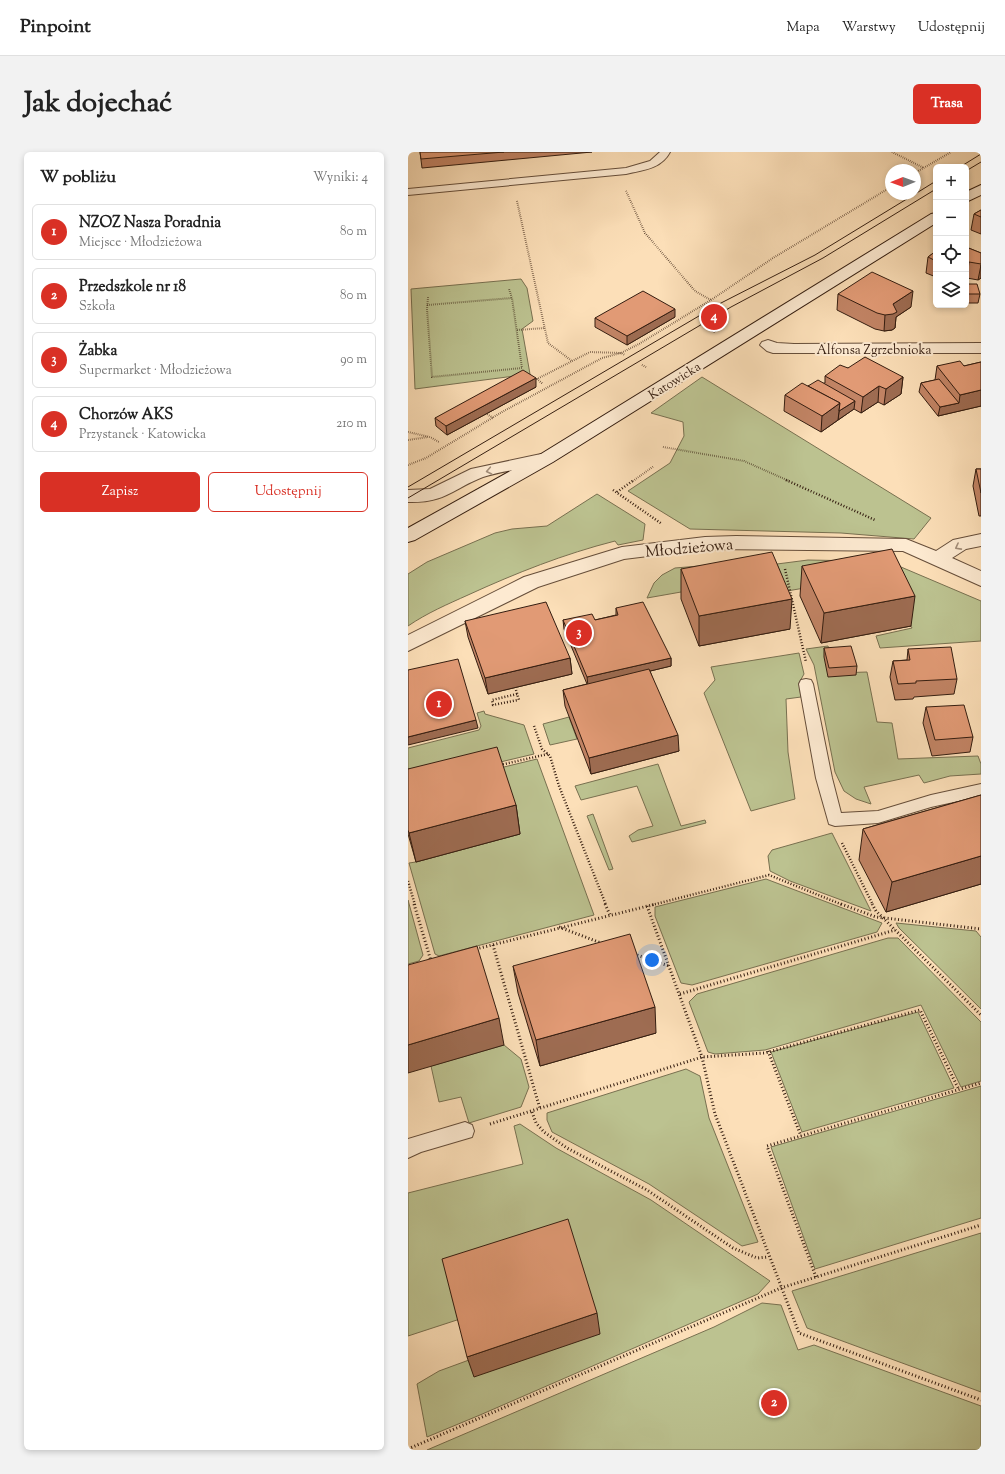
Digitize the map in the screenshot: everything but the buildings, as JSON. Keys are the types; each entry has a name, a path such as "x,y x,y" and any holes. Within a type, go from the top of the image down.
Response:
{"street":[{"path":"969,196 981,189"},
{"name":"Katowicka","path":"408,536 474,500 748,335 933,219"},
{"name":"Alfonsa Zgrzebnioka","path":"768,345 773,348 794,349 981,348"},
{"path":"408,496 425,497 442,493 477,473 541,460"},
{"path":"938,560 960,544 981,540"},
{"name":"Młodzieżowa","path":"408,644 531,582 589,563 638,551 705,543 882,543 906,545 981,579"}],"lane":[{"path":"408,192 618,172 651,165 664,155 665,152"},
{"path":"806,684 824,778 835,820 878,816 931,801 981,790"},
{"path":"408,1149 417,1144 465,1131"}],"path":[{"path":"892,152 924,168"},
{"path":"921,170 951,152"},
{"path":"618,172 645,233 694,291 711,300"},
{"path":"408,465 426,458 493,418 602,358 621,353 639,344 711,300 773,258 885,191"},
{"path":"516,195 548,343 573,361"},
{"path":"428,297 427,305 432,377 522,368 512,298 509,289"},
{"path":"427,305 512,298"},
{"path":"517,330 545,328"},
{"path":"528,383 537,380 590,352 621,353 625,355"},
{"path":"642,365 646,367"},
{"path":"537,380 543,384"},
{"path":"488,409 483,412 493,418"},
{"path":"408,432 430,437 439,442"},
{"path":"408,440 430,437"},
{"path":"663,447 744,460 877,520"},
{"path":"617,492 654,466"},
{"path":"613,490 654,517"},
{"path":"785,569 791,585 804,654"},
{"path":"516,690 519,700 494,705 492,700 516,694"},
{"path":"534,726 542,749 550,756 559,786 610,915"},
{"path":"493,767 548,754"},
{"path":"840,840 876,911 981,1016"},
{"path":"469,951 769,875 864,912 884,918 981,928"},
{"path":"408,881 431,961"},
{"path":"647,906 702,1057 715,1114 756,1220 768,1257 799,1333 981,1400"},
{"path":"559,927 603,944"},
{"path":"680,994 895,930"},
{"path":"493,945 540,1109"},
{"path":"628,952 670,966"},
{"path":"423,964 438,959"},
{"path":"465,1131 540,1109 702,1057 766,1053 768,1051 920,1010 959,1090"},
{"path":"768,1051 801,1136"},
{"path":"816,1277 767,1146 981,1083"},
{"path":"532,1111 536,1123 544,1132 567,1148 647,1190 733,1248 757,1258 768,1257"},
{"path":"408,1449 781,1288 981,1225"}],"green space":[{"path":"521,279 527,288 533,321 522,329 530,374 415,389 411,289"},
{"path":"702,377 931,518 914,539 841,533 690,529 628,491 670,463 684,436 683,422 651,413"},
{"path":"597,494 645,524 643,540 618,545 615,541 540,565 445,605 408,626 408,574 427,562 495,533 512,529 547,526"},
{"path":"808,560 862,561 901,567 981,601 981,641 880,648 876,636 912,628 886,574 787,591 777,564"},
{"path":"748,562 772,576 647,598 654,583 662,575 675,568"},
{"path":"828,646 837,673 867,672 877,722 892,723 898,759 978,756 981,764 981,774 950,776 924,783 919,775 864,787 871,804 856,799 844,791 835,772 814,665 806,649"},
{"path":"799,653 804,674 799,683 801,697 786,699 788,752 795,799 751,811 704,693 715,680 711,667"},
{"path":"484,711 485,714 524,725 534,754 408,784 408,748 479,730 481,726 477,713"},
{"path":"569,717 577,739 550,745 543,724"},
{"path":"537,759 594,915 439,956 435,954 409,863 416,862 417,788"},
{"path":"658,764 681,826 705,820 706,823 632,842 629,836 638,830 653,826 637,786 581,800 575,786"},
{"path":"593,814 613,869 609,870 587,816"},
{"path":"832,833 871,911 790,881 770,871 768,856 772,850"},
{"path":"766,879 882,923 877,932 692,985 681,983 655,916 655,907"},
{"path":"408,900 423,955 419,961 408,964"},
{"path":"896,923 976,931 981,937 981,1009 899,928"},
{"path":"888,938 898,938 981,1022 981,1081 961,1087 921,1005 765,1050 715,1054 708,1052 689,1002 697,994"},
{"path":"918,1012 954,1088 802,1132 771,1052"},
{"path":"504,1045 521,1059 529,1087 521,1107 469,1123 461,1097 439,1102 431,1066"},
{"path":"686,1069 700,1076 709,1118 758,1242 742,1246 649,1184 552,1132 547,1120 547,1113"},
{"path":"981,1086 981,1218 815,1269 771,1147"},
{"path":"520,1124 556,1148 651,1200 770,1281 758,1294 427,1437 417,1384 439,1371 469,1360 460,1319 408,1336 408,1193 523,1164 514,1126"},
{"path":"981,1233 981,1392 807,1328 792,1291"},
{"path":"762,1303 781,1305 798,1350 814,1345 981,1406 981,1450 427,1450 714,1327"}],"tram line":[{"path":"965,164 981,154"},
{"path":"969,169 981,162"},
{"path":"408,487 721,303 815,255 933,183"},
{"path":"408,498 731,307 823,258 933,191"}],"place":[{"name":"Chorzów AKS","path":"714,317"},
{"name":"Żabka","path":"579,633"},
{"name":"NZOZ Nasza Poradnia","path":"439,704"},
{"name":"Przedszkole nr 18","path":"774,1403"}]}
